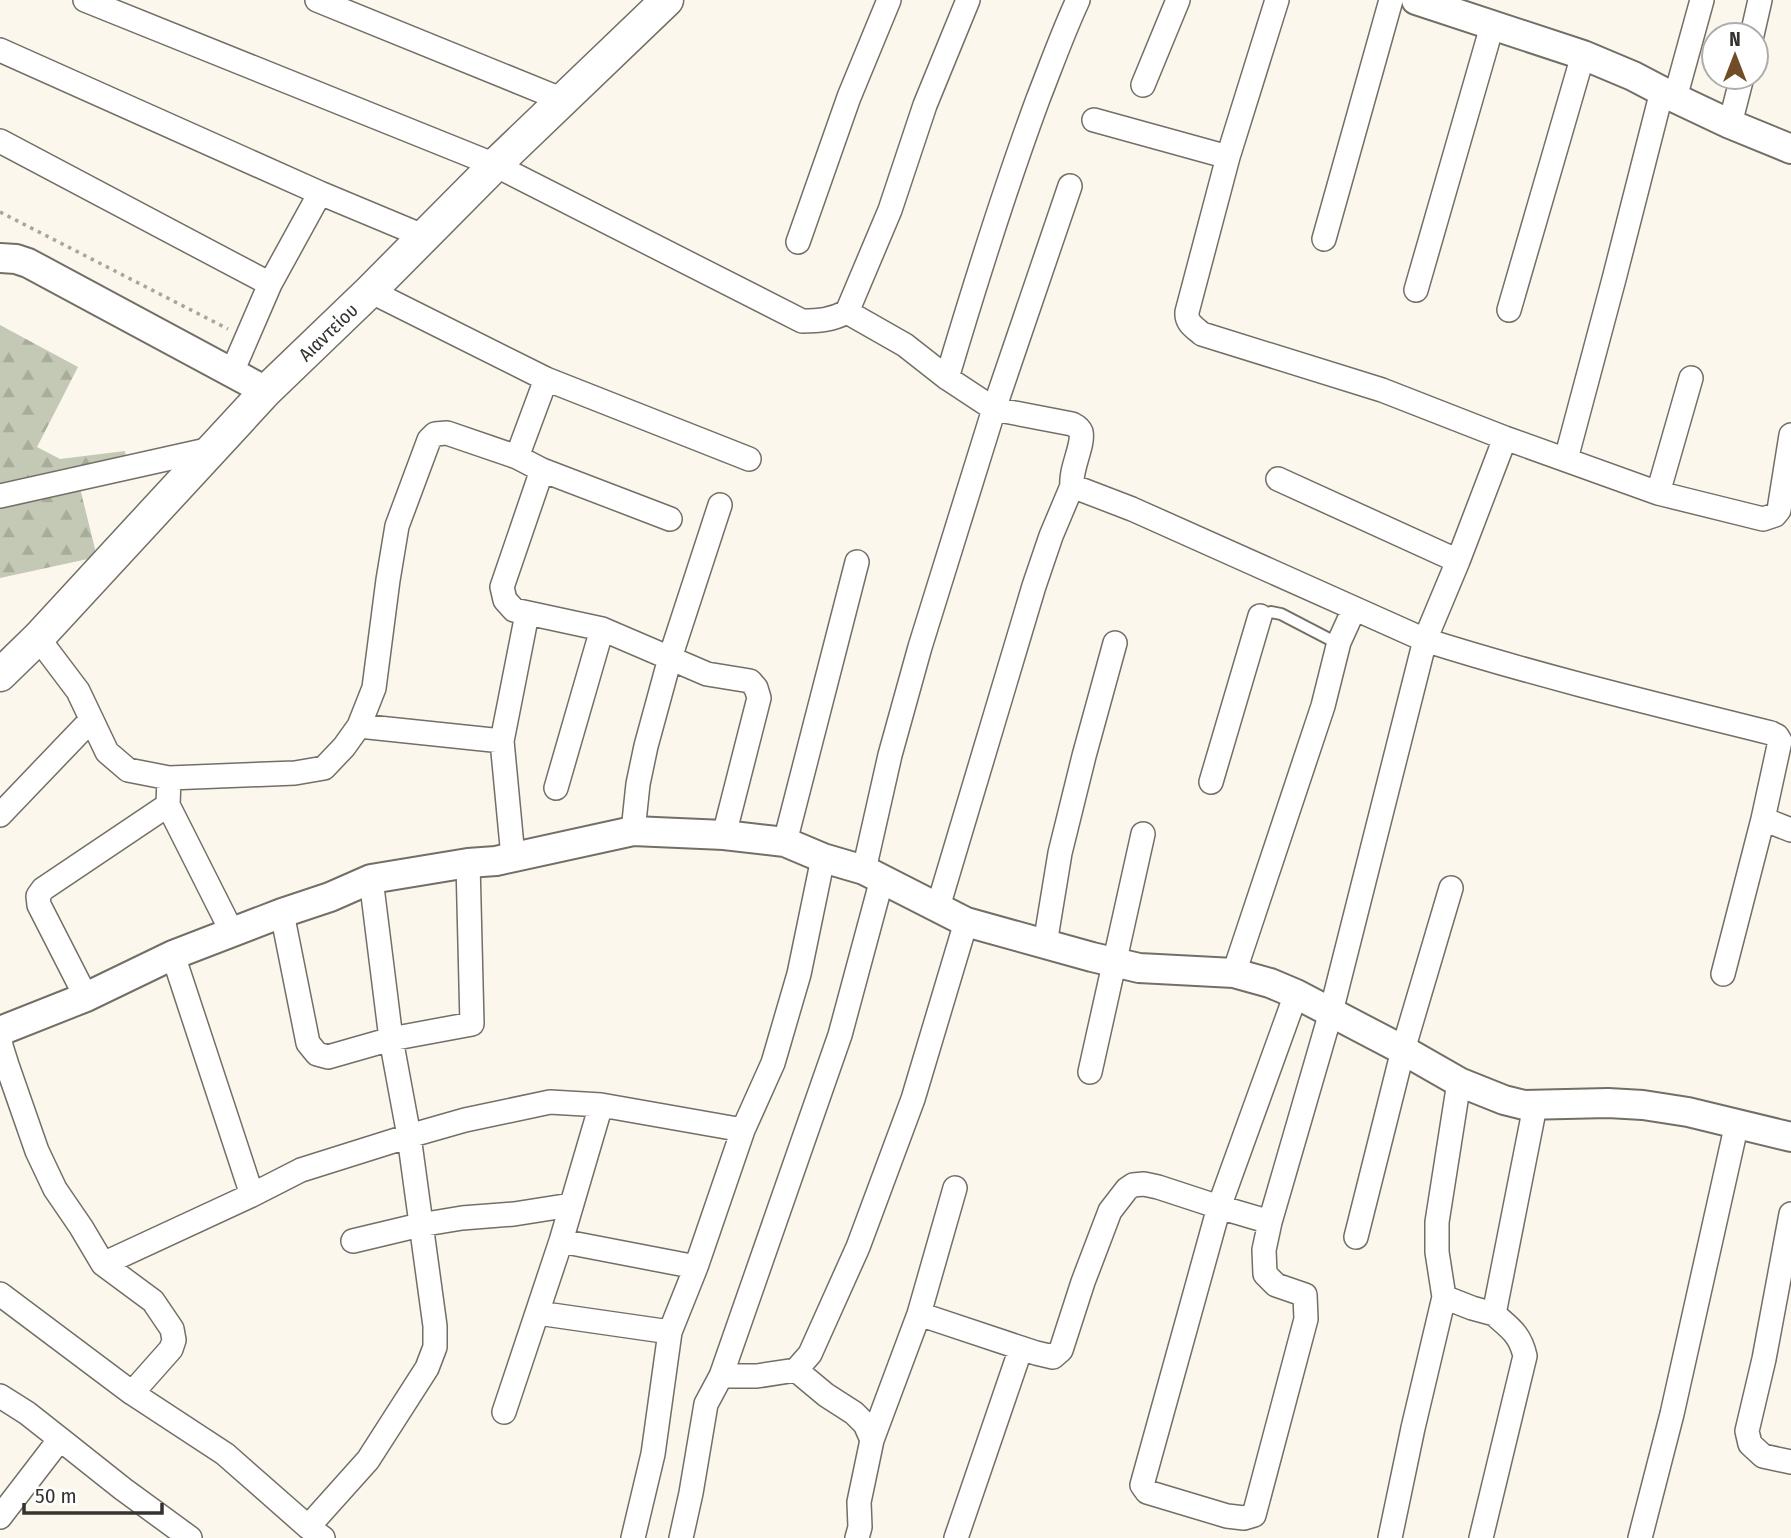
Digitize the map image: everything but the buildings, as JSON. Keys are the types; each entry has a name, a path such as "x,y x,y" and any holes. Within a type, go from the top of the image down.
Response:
{"main road":[{"name":"Αιαντείου","path":"0,675 38,638 266,391 667,0"}],"street":[{"path":"85,0 495,166 802,321 822,321 847,312 890,211 925,105 968,0"},
{"path":"317,0 563,100"},
{"path":"798,242 849,97 889,0"},
{"path":"947,378 981,262 1014,166 1078,0"},
{"path":"1143,85 1178,0"},
{"path":"1277,0 1227,157 1187,312 1190,325 1202,334 1382,390 1658,493 1763,519 1775,515 1779,510 1791,435"},
{"path":"1324,239 1391,0"},
{"path":"1416,0 1583,55 1633,76 1730,124 1791,149"},
{"path":"1566,459 1668,95 1702,0"},
{"path":"1755,21 1760,0"},
{"path":"1416,290 1492,26"},
{"path":"0,50 320,193 424,236"},
{"path":"1509,310 1583,55"},
{"path":"1730,124 1738,91"},
{"path":"1094,120 1227,157"},
{"path":"0,141 270,284"},
{"path":"681,1538 706,1404 721,1376 840,1035 873,874 890,755 919,647 994,409 1070,186"},
{"path":"232,372 270,284 320,193"},
{"path":"0,258 28,263 266,391"},
{"path":"370,291 546,379 749,459"},
{"path":"847,312 905,345 947,378 994,409 1072,424 1081,433 1071,476 1072,486 1034,586 938,907"},
{"path":"1658,493 1691,378"},
{"path":"517,457 546,379"},
{"path":"38,638 78,691 107,752 128,771 169,778 295,773 324,768 345,747 359,726 374,688 397,526 429,440 435,434 447,433 517,457 542,470 670,519"},
{"path":"1296,994 1219,1208 1142,1485 1147,1492 1227,1516 1244,1518 1254,1515 1306,1319 1305,1295 1276,1285 1265,1275 1264,1250 1270,1222 1331,1012 1425,640 1506,438"},
{"path":"0,496 211,449"},
{"path":"542,470 502,587 505,600 514,610 602,629 707,674 750,681 756,688 759,698 724,835"},
{"path":"1278,480 1458,561"},
{"path":"1072,486 1132,509 1425,640 1491,661 1777,736 1780,741 1763,820 1723,974"},
{"path":"633,831 643,759 670,658 720,505"},
{"path":"785,842 857,562"},
{"path":"1234,973 1323,706 1339,642 1354,609"},
{"path":"513,857 502,741 527,614"},
{"path":"1210,782 1261,616"},
{"path":"556,788 602,629"},
{"path":"1045,944 1060,853 1115,643"},
{"path":"0,815 91,720"},
{"path":"359,726 502,741"},
{"path":"169,778 168,805 232,932"},
{"path":"86,997 39,905 38,896 43,889 168,805"},
{"path":"1763,820 1791,830"},
{"path":"132,1393 171,1349 174,1340 172,1329 153,1301 103,1264 55,1189 37,1152 1,1046 0,1033 86,997 173,955 330,897 371,878 496,861 633,831 724,835 785,842 873,874 966,922 1139,968 1234,973 1270,984 1331,1012 1459,1082 1504,1100 1535,1106 1608,1102 1643,1105 1688,1112 1791,1138"},
{"path":"1090,1072 1143,834"},
{"path":"634,1538 653,1454 670,1332 743,1130 773,1063 799,974 823,858"},
{"path":"282,913 308,1043 317,1055 328,1057 391,1039 472,1024 468,863"},
{"path":"0,1294 132,1393 225,1454 316,1532 368,1460 427,1367 435,1347 435,1326 409,1136 391,1039 371,878"},
{"path":"1356,1237 1403,1050 1451,888"},
{"path":"721,1376 757,1376 796,1370 810,1354 858,1247 914,1099 966,922"},
{"path":"173,955 252,1195"},
{"path":"1390,1538 1444,1297 1437,1252 1437,1223 1459,1082"},
{"path":"103,1264 301,1170 465,1120 550,1102 601,1105 743,1130"},
{"path":"504,1412 561,1241 601,1105"},
{"path":"1494,1314 1535,1106"},
{"path":"1640,1538 1672,1414 1737,1123"},
{"path":"919,1314 1053,1357 1060,1350 1110,1212 1133,1185 1144,1184 1270,1222"},
{"path":"857,1538 860,1527 859,1503 872,1440 919,1314 955,1188"},
{"path":"353,1241 461,1218 514,1214 571,1205"},
{"path":"1791,1214 1746,1432 1750,1444 1763,1456 1791,1462"},
{"path":"561,1241 696,1266"},
{"path":"1444,1297 1494,1314 1518,1335 1525,1356 1480,1538"},
{"path":"538,1313 670,1332"},
{"path":"956,1538 1021,1348"},
{"path":"796,1370 860,1419 872,1440"},
{"path":"0,1396 27,1413 190,1538"},
{"path":"0,1517 60,1439"}],"lane":[{"path":"1261,616 1271,612 1281,614 1339,642"}],"path":[{"path":"0,212 246,338"}],"green space":[{"path":"0,325 78,367 37,447 60,459 125,451 127,464 77,476 97,557 0,578"}]}
